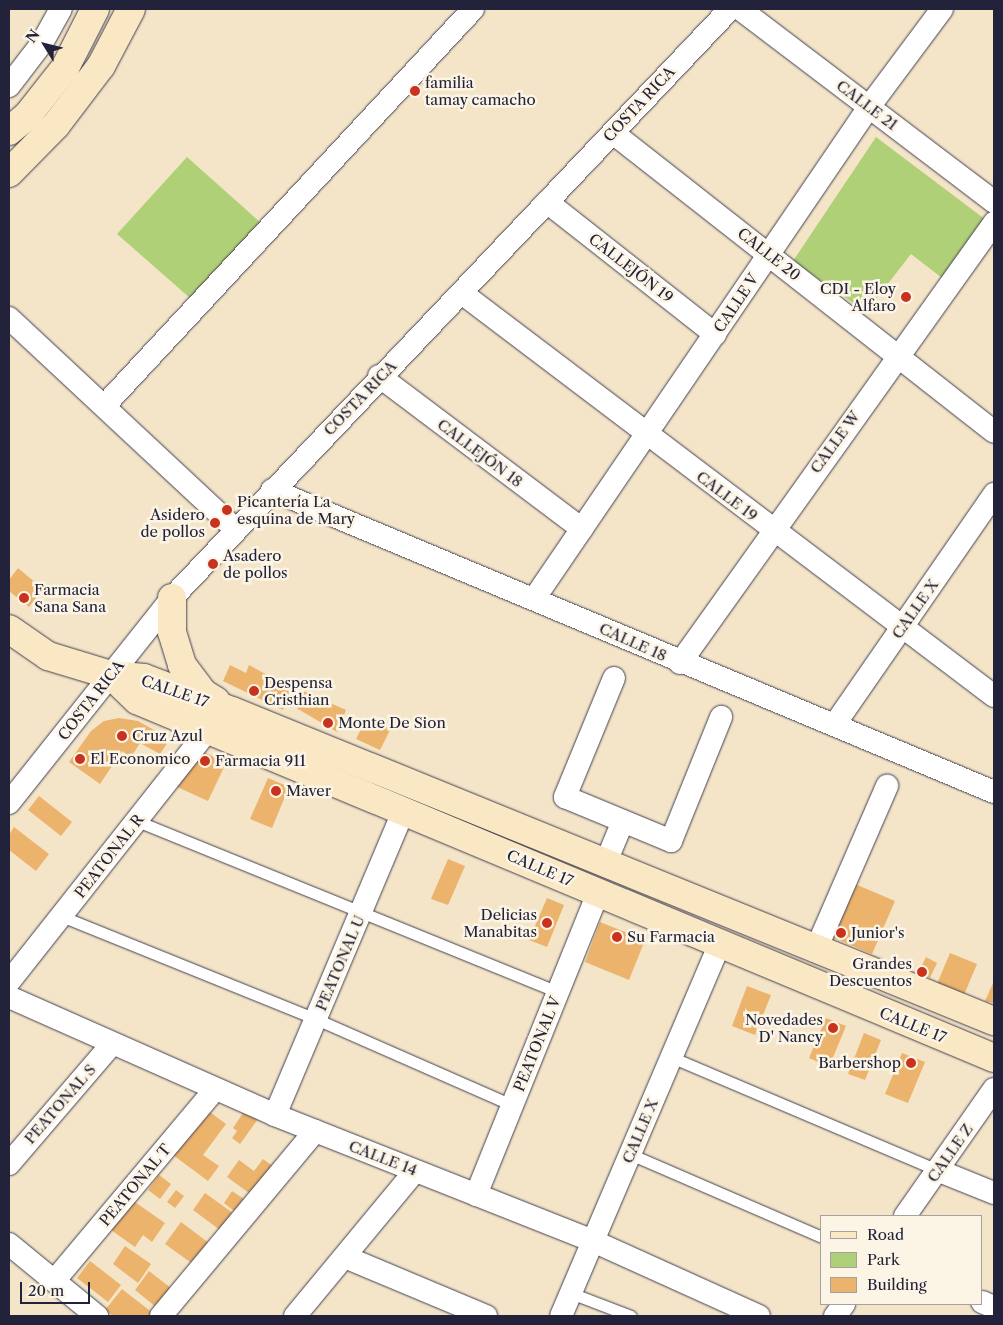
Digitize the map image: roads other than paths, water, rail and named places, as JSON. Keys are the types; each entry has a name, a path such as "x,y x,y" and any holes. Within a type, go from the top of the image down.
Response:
{"street":[{"path":"10,83 61,9"},
{"path":"9,131 28,115 65,68 95,9"},
{"path":"9,173 56,125 95,73 131,9"},
{"path":"106,404 473,9"},
{"name":"CALLE 21","path":"740,9 994,202"},
{"name":"CALLE V","path":"534,599 869,107 942,9"},
{"name":"COSTA RICA","path":"9,803 172,598 379,376 463,294 613,132 718,12"},
{"name":"CALLE 20","path":"613,132 994,432"},
{"name":"CALLEJÓN 19","path":"547,202 715,334"},
{"name":"CALLE W","path":"680,663 772,529 994,223"},
{"name":"CALLE 19","path":"463,294 646,435 994,696"},
{"path":"9,318 106,404 235,529"},
{"name":"CALLEJÓN 18","path":"379,376 582,529"},
{"name":"CALLE 18","path":"272,490 534,599 680,663 835,724 994,792"},
{"name":"CALLE X","path":"835,724 994,494"},
{"path":"172,598 172,632 182,665 204,693 232,711"},
{"path":"9,629 48,656 111,675"},
{"name":"CALLE 17","path":"111,675 144,678 232,711 817,947 994,1021"},
{"name":"CALLE 17","path":"111,675 137,700 404,810 719,946 994,1058"},
{"path":"614,678 565,798 672,841 721,717"},
{"name":"PEATONAL R","path":"9,982 209,729"},
{"path":"817,947 887,786"},
{"name":"PEATONAL U","path":"276,1115 404,810"},
{"path":"606,862 623,821"},
{"name":"PEATONAL V","path":"476,1195 598,893"},
{"name":"CALLE X","path":"562,1316 719,946"},
{"name":"CALLE 14","path":"9,997 276,1115 593,1241 759,1316"},
{"name":"PEATONAL S","path":"9,1164 112,1044"},
{"name":"PEATONAL T","path":"55,1280 215,1089"},
{"name":"CALLE Z","path":"906,1215 994,1089"},
{"path":"161,1316 315,1131"},
{"path":"937,1170 994,1193"},
{"path":"295,1316 415,1171"},
{"path":"9,1244 97,1316"},
{"path":"345,1257 486,1316"},
{"path":"835,1316 843,1305"}],"lane":[{"path":"136,821 362,910 558,992"},
{"path":"61,916 316,1019 512,1105"},
{"path":"672,1058 937,1170"},
{"path":"630,1154 820,1235"},
{"path":"571,1293 631,1316"}],"place":[{"name":"familia tamay camacho","path":"415,91"},
{"name":"CDI - Eloy Alfaro","path":"906,297"},
{"name":"Picantería La esquina de Mary","path":"227,510"},
{"name":"Asidero de pollos","path":"215,523"},
{"name":"Asadero de pollos","path":"213,564"},
{"name":"Farmacia Sana Sana","path":"24,598"},
{"name":"Despensa Cristhian","path":"254,691"},
{"name":"Monte De Sion","path":"328,723"},
{"name":"Cruz Azul","path":"122,736"},
{"name":"El Economico","path":"80,759"},
{"name":"Farmacia 911","path":"205,761"},
{"name":"Maver","path":"276,791"},
{"name":"Delicias Manabitas","path":"547,923"},
{"name":"Junior's","path":"841,933"},
{"name":"Su Farmacia","path":"617,937"},
{"name":"Grandes Descuentos","path":"922,972"},
{"name":"Novedades D' Nancy","path":"833,1028"},
{"name":"Barbershop","path":"911,1063"}]}
